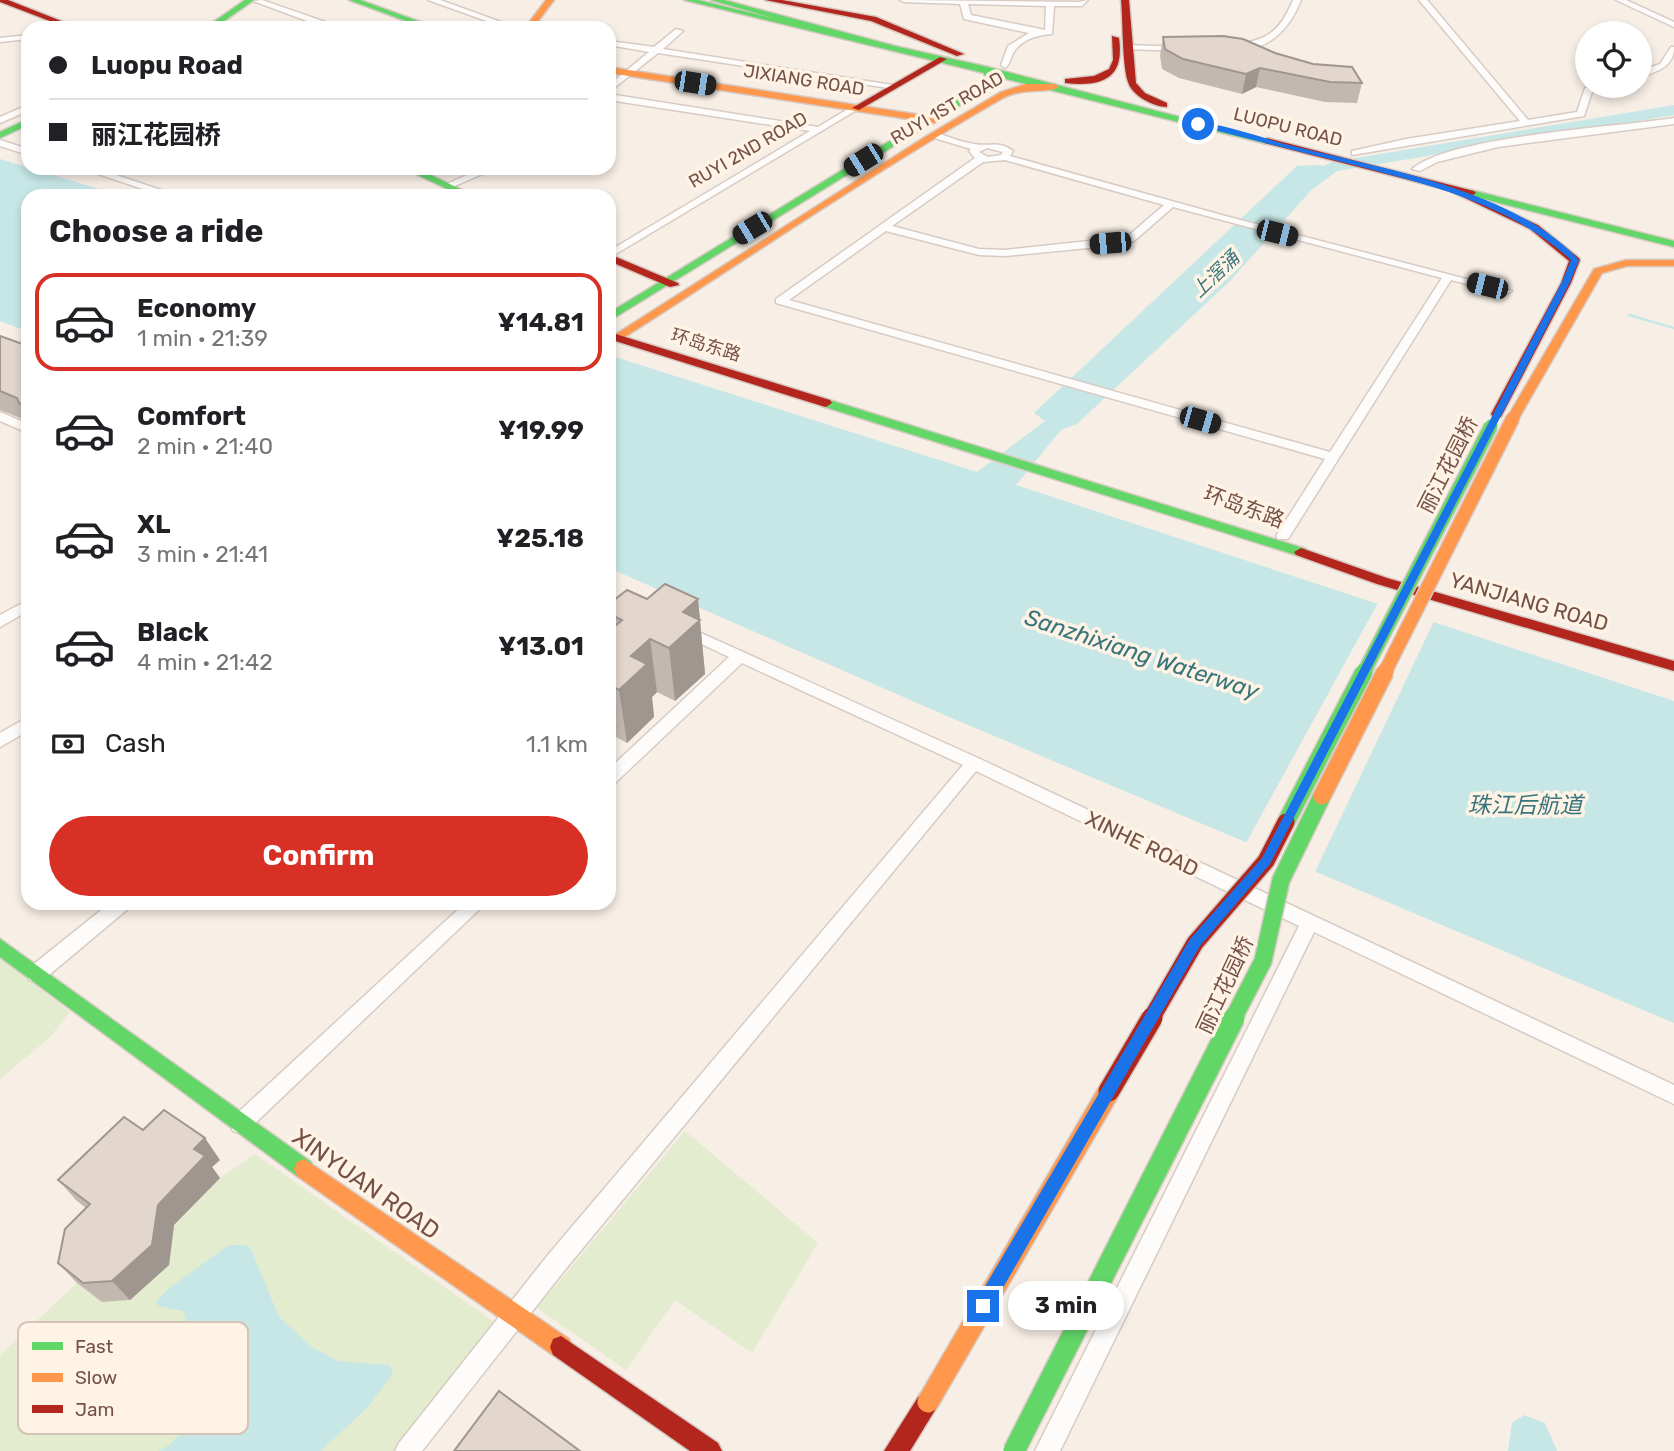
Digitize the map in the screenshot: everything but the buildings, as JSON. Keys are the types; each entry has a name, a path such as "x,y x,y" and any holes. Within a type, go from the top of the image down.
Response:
{"main road":[{"path":"1,0 52,21"},
{"path":"219,21 250,0"},
{"path":"228,21 258,0"},
{"path":"353,0 413,21"},
{"path":"526,21 542,0"},
{"path":"534,21 550,0"},
{"name":"LUOPU ROAD","path":"688,0 821,34 1164,105 1443,186 1674,244"},
{"path":"698,0 892,48"},
{"name":"LUOPU ROAD","path":"715,0 892,48"},
{"name":"LUOPU ROAD","path":"732,0 1005,65 1061,84 1327,156 1391,162 1674,233"},
{"path":"748,0 960,54"},
{"name":"LUOPU ROAD","path":"769,0 873,19 960,54"},
{"path":"1061,84 1098,78 1116,68 1111,0"},
{"path":"1125,0 1134,87 1164,105"},
{"name":"RUYI 2ND ROAD","path":"856,108 943,59"},
{"name":"RUYI 1ST ROAD","path":"616,331 689,291 933,127 990,83 990,75 985,69"},
{"name":"JIXIANG ROAD","path":"616,71 856,108 933,127 952,125"},
{"name":"RUYI 1ST ROAD","path":"952,125 1010,91 1061,84"},
{"path":"0,135 21,125"},
{"name":"RUYI 1ST ROAD","path":"616,313 664,282 933,127"},
{"path":"423,175 454,189"},
{"path":"1443,186 1516,217 1553,239 1575,260 1505,416"},
{"path":"616,259 689,291"},
{"path":"1505,416 1598,271 1608,266 1624,264 1674,263"},
{"name":"环岛东路","path":"616,332 994,452 1267,543 1294,549"},
{"name":"丽江花园桥","path":"896,1451 928,1402 1195,943 1266,861 1505,416"},
{"name":"丽江花园桥","path":"1014,1451 1263,961 1269,945 1278,884 1284,869 1505,416"},
{"name":"YANJIANG ROAD","path":"1294,549 1382,581 1674,666"},
{"name":"XINYUAN ROAD","path":"0,947 240,1124 710,1451"}],"street":[{"path":"258,0 315,21"},
{"path":"432,0 494,21"},
{"path":"904,0 1082,4 1084,0"},
{"path":"1221,50 1256,46 1270,38 1289,24 1297,0"},
{"path":"1423,0 1525,123"},
{"path":"1620,0 1674,25"},
{"path":"963,1 967,17 1036,32 1049,32 1050,3"},
{"path":"616,83 679,31"},
{"path":"1005,65 1011,48 1036,32"},
{"path":"0,40 21,38"},
{"path":"616,44 895,86"},
{"path":"1128,47 1194,49"},
{"path":"1652,70 1663,66 1674,49"},
{"path":"616,98 820,130"},
{"path":"1359,160 1406,142 1581,114 1586,98"},
{"name":"RUYI 2ND ROAD","path":"616,252 856,108"},
{"path":"0,120 21,111"},
{"path":"1417,169 1423,163 1468,150 1672,123"},
{"path":"933,127 995,160 1005,157 1235,222 1507,291"},
{"path":"0,143 21,150"},
{"path":"979,153 884,227 780,301 1332,457"},
{"path":"107,175 152,189"},
{"path":"447,186 474,175"},
{"path":"884,227 979,252 1005,253 1130,239 1171,204"},
{"path":"1283,536 1448,276"},
{"path":"0,416 21,426"},
{"path":"0,622 21,609"},
{"name":"XINHE ROAD","path":"664,621 974,763 1674,1095"},
{"path":"616,772 741,655"},
{"path":"0,741 21,728"},
{"path":"407,1451 556,1263 974,763"},
{"path":"36,974 114,910"},
{"path":"240,1124 469,910"},
{"path":"1048,1451 1309,924"}],"green space":[{"path":"0,957 70,1012 49,1038 0,1079"},
{"path":"685,1131 818,1243 752,1353 675,1300 626,1370 537,1308"},
{"path":"255,1154 504,1329 407,1451 0,1451 0,1355 18,1338 18,1434 248,1434 248,1322 35,1322 77,1283 102,1302 220,1178"}],"water":[{"path":"0,159 21,165 21,175 53,175 99,189 21,189 21,329 0,321"},
{"name":"珠江后航道","path":"1297,166 1332,167 1230,281 1077,424 1061,430 1016,485 1674,701 1674,1023 949,717 616,571 616,357 977,472 1045,421 1034,413"},
{"path":"229,1245 246,1245 251,1249 279,1317 312,1347 338,1361 390,1365 393,1374 369,1406 321,1451 158,1451 168,1446 180,1434 248,1434 248,1322 186,1322 183,1311 158,1306 156,1302 168,1289"},
{"path":"1524,1415 1545,1423 1557,1451 1508,1451 1512,1423"}],"pier":[{"path":"1379,601 1435,619 1314,874 1245,845"}],"waterway":[{"name":"上滘涌","path":"1303,188 1332,167 1674,110"},
{"path":"1629,315 1674,328"}],"traffic: fast":[{"path":"219,21 250,0"},
{"path":"353,0 413,21"},
{"path":"688,0 865,43"},
{"path":"715,0 892,48 1267,141"},
{"path":"616,314 990,83 990,75 985,69"},
{"path":"0,135 21,125"},
{"path":"424,175 454,189"},
{"path":"1471,193 1674,244"},
{"path":"826,403 1301,552"},
{"path":"1286,822 1491,426"},
{"path":"1014,1451 1263,961 1281,880 1322,796"},
{"path":"0,947 304,1169"}],"traffic: slow":[{"path":"534,21 550,0"},
{"path":"616,71 934,120"},
{"path":"616,338 928,139 1004,94 1026,87 1055,87"},
{"path":"1513,418 1598,271 1626,263 1674,263"},
{"path":"1322,796 1513,418"},
{"path":"928,1402 1109,1091"},
{"path":"304,1169 561,1347"}],"traffic: jam":[{"path":"1,0 56,21"},
{"path":"769,0 873,19 960,54"},
{"path":"1125,0 1132,83 1142,95 1164,105"},
{"path":"1068,81 1094,78 1112,71 1117,60 1115,38"},
{"path":"856,108 943,59"},
{"path":"1267,141 1471,193"},
{"path":"1453,190 1534,227 1575,260 1566,283 1497,414"},
{"path":"616,260 674,285"},
{"path":"616,337 826,403"},
{"path":"1301,552 1382,581 1674,666"},
{"path":"1109,1091 1195,943 1266,861 1286,822"},
{"path":"561,1347 710,1451"},
{"path":"896,1451 928,1402"}],"route":[{"path":"983,1306 1195,943 1266,861 1575,260 1553,239 1516,217 1443,186 1198,124"}],"water label":[{"name":"Sanzhixiang Waterway","path":"1142,654"}]}
